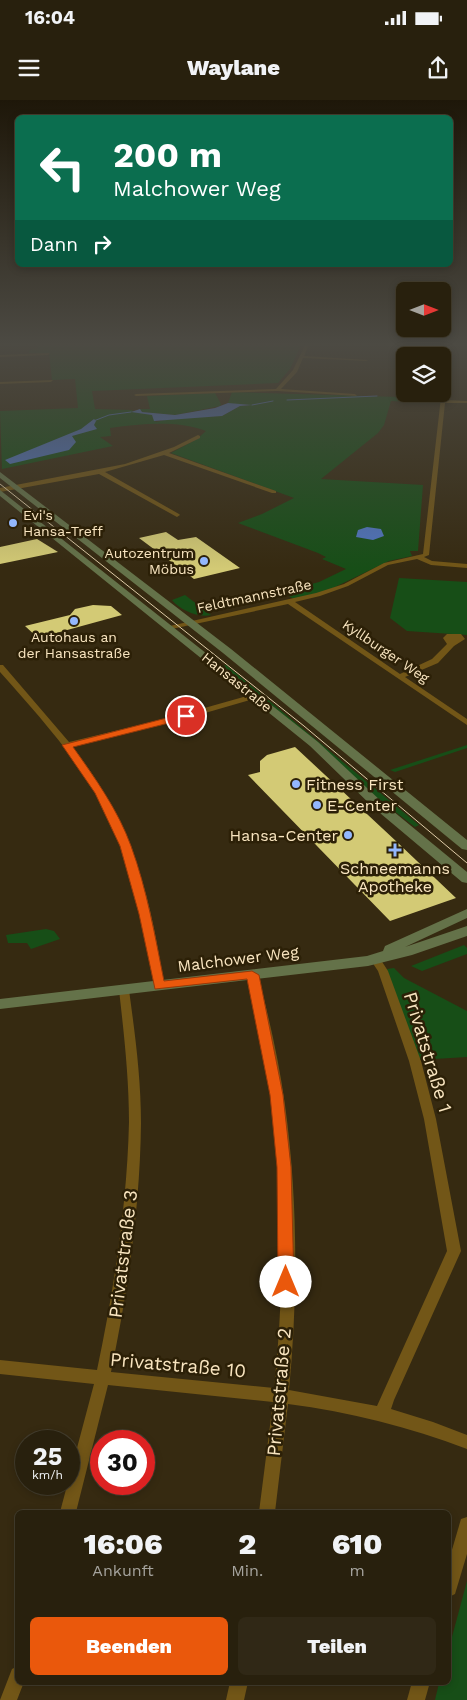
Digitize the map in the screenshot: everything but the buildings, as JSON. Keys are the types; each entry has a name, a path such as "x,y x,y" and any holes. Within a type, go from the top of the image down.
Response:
{"main road":[{"name":"Hansastraße","path":"0,474 189,622 467,846"},
{"name":"Hansastraße","path":"0,491 314,744 378,805 467,879"},
{"name":"Malchower Weg","path":"390,954 390,949 401,942 467,913"},
{"name":"Malchower Weg","path":"0,1004 347,964 407,952 467,931"}],"street":[{"path":"418,557 426,555 440,420"},
{"path":"0,491 98,471 163,453 198,437"},
{"path":"163,453 274,492"},
{"path":"98,471 177,515"},
{"path":"418,557 430,564 467,566"},
{"name":"Feldtmannstraße","path":"170,628 189,622 290,602 339,587 392,562 418,557"},
{"name":"Kyllburger Weg","path":"290,602 467,723"},
{"path":"400,677 435,661 450,644"},
{"path":"0,668 42,713 67,745 100,793 113,816 129,853 145,914 159,986"},
{"path":"67,745 171,720 254,696"},
{"name":"Privatstraße 1","path":"375,959 383,970 415,1060 438,1157 454,1251 386,1400 383,1413"},
{"name":"Privatstraße 2","path":"252,975 276,1095 284,1167 286,1300 280,1395 267,1510"},
{"name":"Privatstraße 3","path":"69,1510 103,1378 117,1310 132,1180 133,1084 124,990"},
{"name":"Privatstraße 10","path":"0,1367 280,1395 383,1413 438,1430 467,1442"},
{"path":"451,1581 467,1526"},
{"path":"8,1700 15,1682"},
{"path":"235,1700 238,1685"},
{"path":"416,1700 420,1685"}],"green space":[{"path":"0,420 155,420 156,422 166,420 386,420 378,433 321,479 423,485 418,551 410,551 412,556 389,561 333,588 295,600 283,592 319,582 346,569 322,559 326,557 318,553 238,523 262,514 294,498 171,453 197,439 206,431 171,424 110,428 111,436 100,437 113,446 2,469"},
{"path":"399,578 467,582 467,635 407,631 390,618"},
{"path":"185,595 211,615 206,616 190,612 172,600"},
{"path":"226,665 419,825 415,827 376,797 312,738 223,666"},
{"path":"467,745 467,748 395,772 390,770"},
{"path":"46,929 54,931 60,939 31,949 27,943 8,943 6,935"},
{"path":"464,945 467,948 467,954 422,971 411,966"},
{"path":"394,968 404,978 467,1011 467,1057 418,1060 387,969"},
{"path":"467,1581 467,1700 435,1700 439,1685 451,1685 451,1641"}],"water":[{"path":"93,420 96,421 94,425 97,429 72,436 76,442 69,450 10,464 5,460 81,429"},
{"path":"367,527 381,529 384,536 373,540 356,537 358,530"}],"waterway":[{"path":"89,426 91,422 97,420"}],"tram line":[{"path":"0,484 304,726 467,863"}],"place":[{"name":"Evi's Hansa-Treff","path":"13,523"},
{"name":"Autozentrum Möbus","path":"204,561"},
{"name":"Autohaus an der Hansastraße","path":"74,621"},
{"name":"Fitness First","path":"296,784"},
{"name":"E-Center","path":"317,805"},
{"name":"Hansa-Center","path":"348,835"},
{"name":"Schneemanns Apotheke","path":"395,850"}],"route":[{"path":"186,716 67,745 86,770 113,816 132,861 145,914 159,986 252,975 267,1040 276,1095 284,1167 286,1282"}]}
